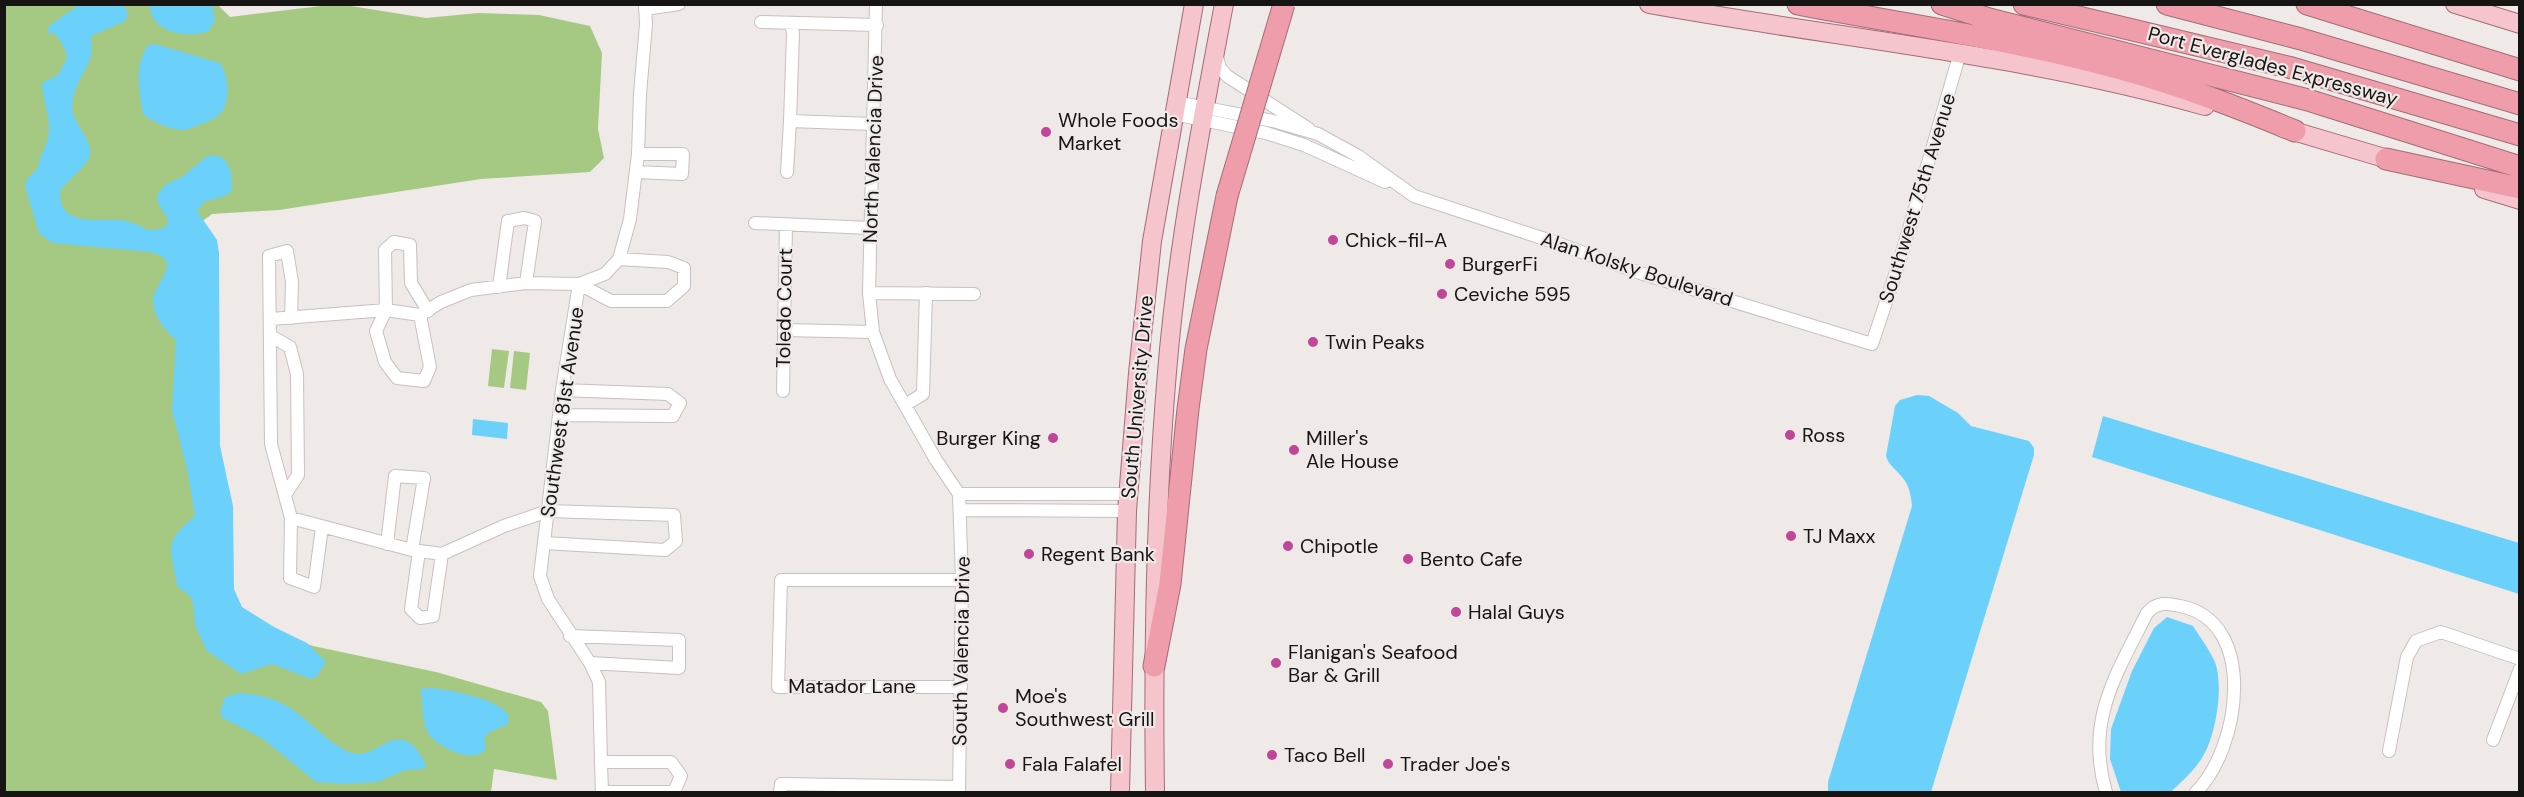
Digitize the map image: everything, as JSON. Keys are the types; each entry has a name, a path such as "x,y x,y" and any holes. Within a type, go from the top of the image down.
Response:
{"highway":[{"path":"1154,666 1170,584 1196,349 1227,196 1284,4"},
{"path":"1798,4 2044,50 2123,69 2209,96 2295,131"},
{"path":"1942,4 1989,19 2307,100 2520,166"},
{"name":"Port Everglades Expressway","path":"2024,4 2292,68 2520,135"},
{"path":"2167,4 2312,42 2520,104"},
{"path":"2307,4 2520,70"},
{"path":"2386,159 2520,188"}],"main road":[{"name":"South University Drive","path":"1120,792 1128,503 1148,279 1194,4"},
{"name":"South University Drive","path":"1155,792 1154,666 1157,507 1167,369 1204,113 1224,4"},
{"path":"1649,4 1960,52 2135,86 2295,131 2520,200"},
{"path":"2455,4 2520,24"}],"street":[{"path":"271,319 386,310 424,313 441,302 471,290 526,283 579,284 611,301 667,301 684,286 684,268 668,262 618,259 630,219 638,154 645,7 679,4"},
{"name":"North Valencia Drive","path":"876,4 869,293 873,332 890,379 936,460 959,494 961,510"},
{"path":"761,22 877,25"},
{"path":"787,172 793,34 791,23"},
{"path":"1215,51 1220,68 1227,76 1318,134"},
{"name":"Southwest 75th Avenue","path":"1872,344 1899,263 1960,52"},
{"name":"Alan Kolsky Boulevard","path":"1175,108 1273,121 1318,134 1358,156 1403,190"},
{"name":"Alan Kolsky Boulevard","path":"1204,113 1304,145 1414,196 1640,273 1872,344"},
{"path":"790,121 873,124"},
{"path":"636,172 682,174 682,154 638,154"},
{"path":"499,287 508,221 524,218 535,221 526,283"},
{"name":"Toledo Court","path":"755,224 870,228"},
{"name":"Toledo Court","path":"783,391 786,225"},
{"path":"394,243 410,245 411,283 424,313 430,367 424,381 397,378 385,362 376,330 386,310 385,250 394,243"},
{"path":"291,318 292,282 287,251 269,256 271,444 291,518 290,578 314,587 322,527"},
{"name":"Southwest 81st Avenue","path":"602,792 599,682 590,663 570,636 548,599 541,583 562,390 579,284 605,274 618,259"},
{"path":"869,293 974,294"},
{"path":"904,405 923,394 926,293"},
{"path":"785,330 873,332"},
{"path":"271,336 290,347 297,374 298,476 285,495"},
{"path":"559,415 673,416 680,402 669,394 562,390"},
{"path":"387,544 395,476 424,478 411,609 420,618 433,616 442,554"},
{"path":"959,494 1128,503"},
{"path":"961,510 1128,503"},
{"name":"South Valencia Drive","path":"959,790 961,510"},
{"path":"291,518 415,551 442,554 504,526 548,511 674,515 676,541 664,550 544,543"},
{"name":"Matador Lane","path":"961,687 778,687 781,580 962,580"},
{"path":"2106,792 2098,735 2107,696 2146,614 2153,607 2164,603 2189,608 2212,621 2228,644 2234,677 2228,737 2204,784 2196,792"},
{"path":"2389,751 2407,657 2415,641 2441,632 2520,660"},
{"path":"570,636 679,640 679,668 590,663"},
{"path":"2493,740 2520,669"},
{"path":"601,762 671,762 681,776 674,792 602,792"},
{"path":"780,792 781,784 959,790"}],"green space":[{"path":"338,4 426,18 478,13 539,15 590,26 602,53 598,129 604,158 590,172 481,179 279,210 212,214 188,232 226,627 247,622 313,646 436,672 541,702 548,711 557,780 494,769 491,792 5,792 5,5 218,5 230,17"},
{"path":"492,349 509,351 504,388 488,386"},
{"path":"514,351 530,353 526,390 510,388"}],"water":[{"path":"79,5 124,5 128,15 125,21 91,36 91,57 72,101 73,114 89,143 90,155 86,163 60,191 62,204 67,212 74,217 84,219 126,221 149,230 166,227 168,219 158,203 157,195 166,184 182,177 207,156 221,158 229,166 232,179 231,192 220,198 205,201 197,211 217,240 219,253 220,446 233,506 234,589 242,607 274,627 307,643 326,662 317,676 311,679 272,664 241,674 207,651 195,625 193,602 190,596 177,586 171,546 177,533 195,516 187,469 172,410 176,340 163,326 156,314 153,301 166,270 165,260 160,255 150,252 52,243 39,233 25,186 27,179 38,168 49,131 42,83 58,75 67,58 65,49 55,33 49,34 48,29 50,25"},
{"path":"150,5 212,5 215,20 209,31 190,34 171,32 156,22"},
{"path":"155,44 220,63 227,80 227,100 217,116 205,123 183,130 161,125 143,114 139,80 140,63 147,46"},
{"path":"1917,395 1929,396 1958,413 1971,426 2029,441 2034,448 2034,455 1931,792 1828,792 1828,782 1912,506 1906,483 1886,456 1895,406 1900,400"},
{"path":"2103,416 2519,543 2519,594 2092,457"},
{"path":"473,419 508,423 507,439 472,435"},
{"path":"2167,617 2193,626 2215,662 2218,672 2219,698 2215,725 2202,758 2171,792 2121,792 2110,759 2111,729 2132,671 2154,628"},
{"path":"432,688 491,702 506,712 508,724 488,733 484,739 486,749 480,754 463,755 445,748 431,737 424,721 420,689"},
{"path":"239,693 269,698 289,707 333,742 352,753 361,754 397,740 406,741 416,749 426,764 424,769 406,770 377,782 345,784 316,782 263,739 221,717 225,697"}],"place":[{"name":"Whole Foods Market","path":"1046,132"},
{"name":"Chick-fil-A","path":"1333,240"},
{"name":"BurgerFi","path":"1450,264"},
{"name":"Ceviche 595","path":"1442,294"},
{"name":"Twin Peaks","path":"1313,342"},
{"name":"Ross","path":"1790,435"},
{"name":"Burger King","path":"1053,438"},
{"name":"Miller's Ale House","path":"1294,450"},
{"name":"TJ Maxx","path":"1791,536"},
{"name":"Chipotle","path":"1288,546"},
{"name":"Regent Bank","path":"1029,554"},
{"name":"Bento Cafe","path":"1408,559"},
{"name":"Halal Guys","path":"1456,612"},
{"name":"Flanigan's Seafood Bar & Grill","path":"1276,663"},
{"name":"Moe's Southwest Grill","path":"1003,708"},
{"name":"Taco Bell","path":"1272,755"},
{"name":"Fala Falafel","path":"1010,764"},
{"name":"Trader Joe's","path":"1388,764"}]}
